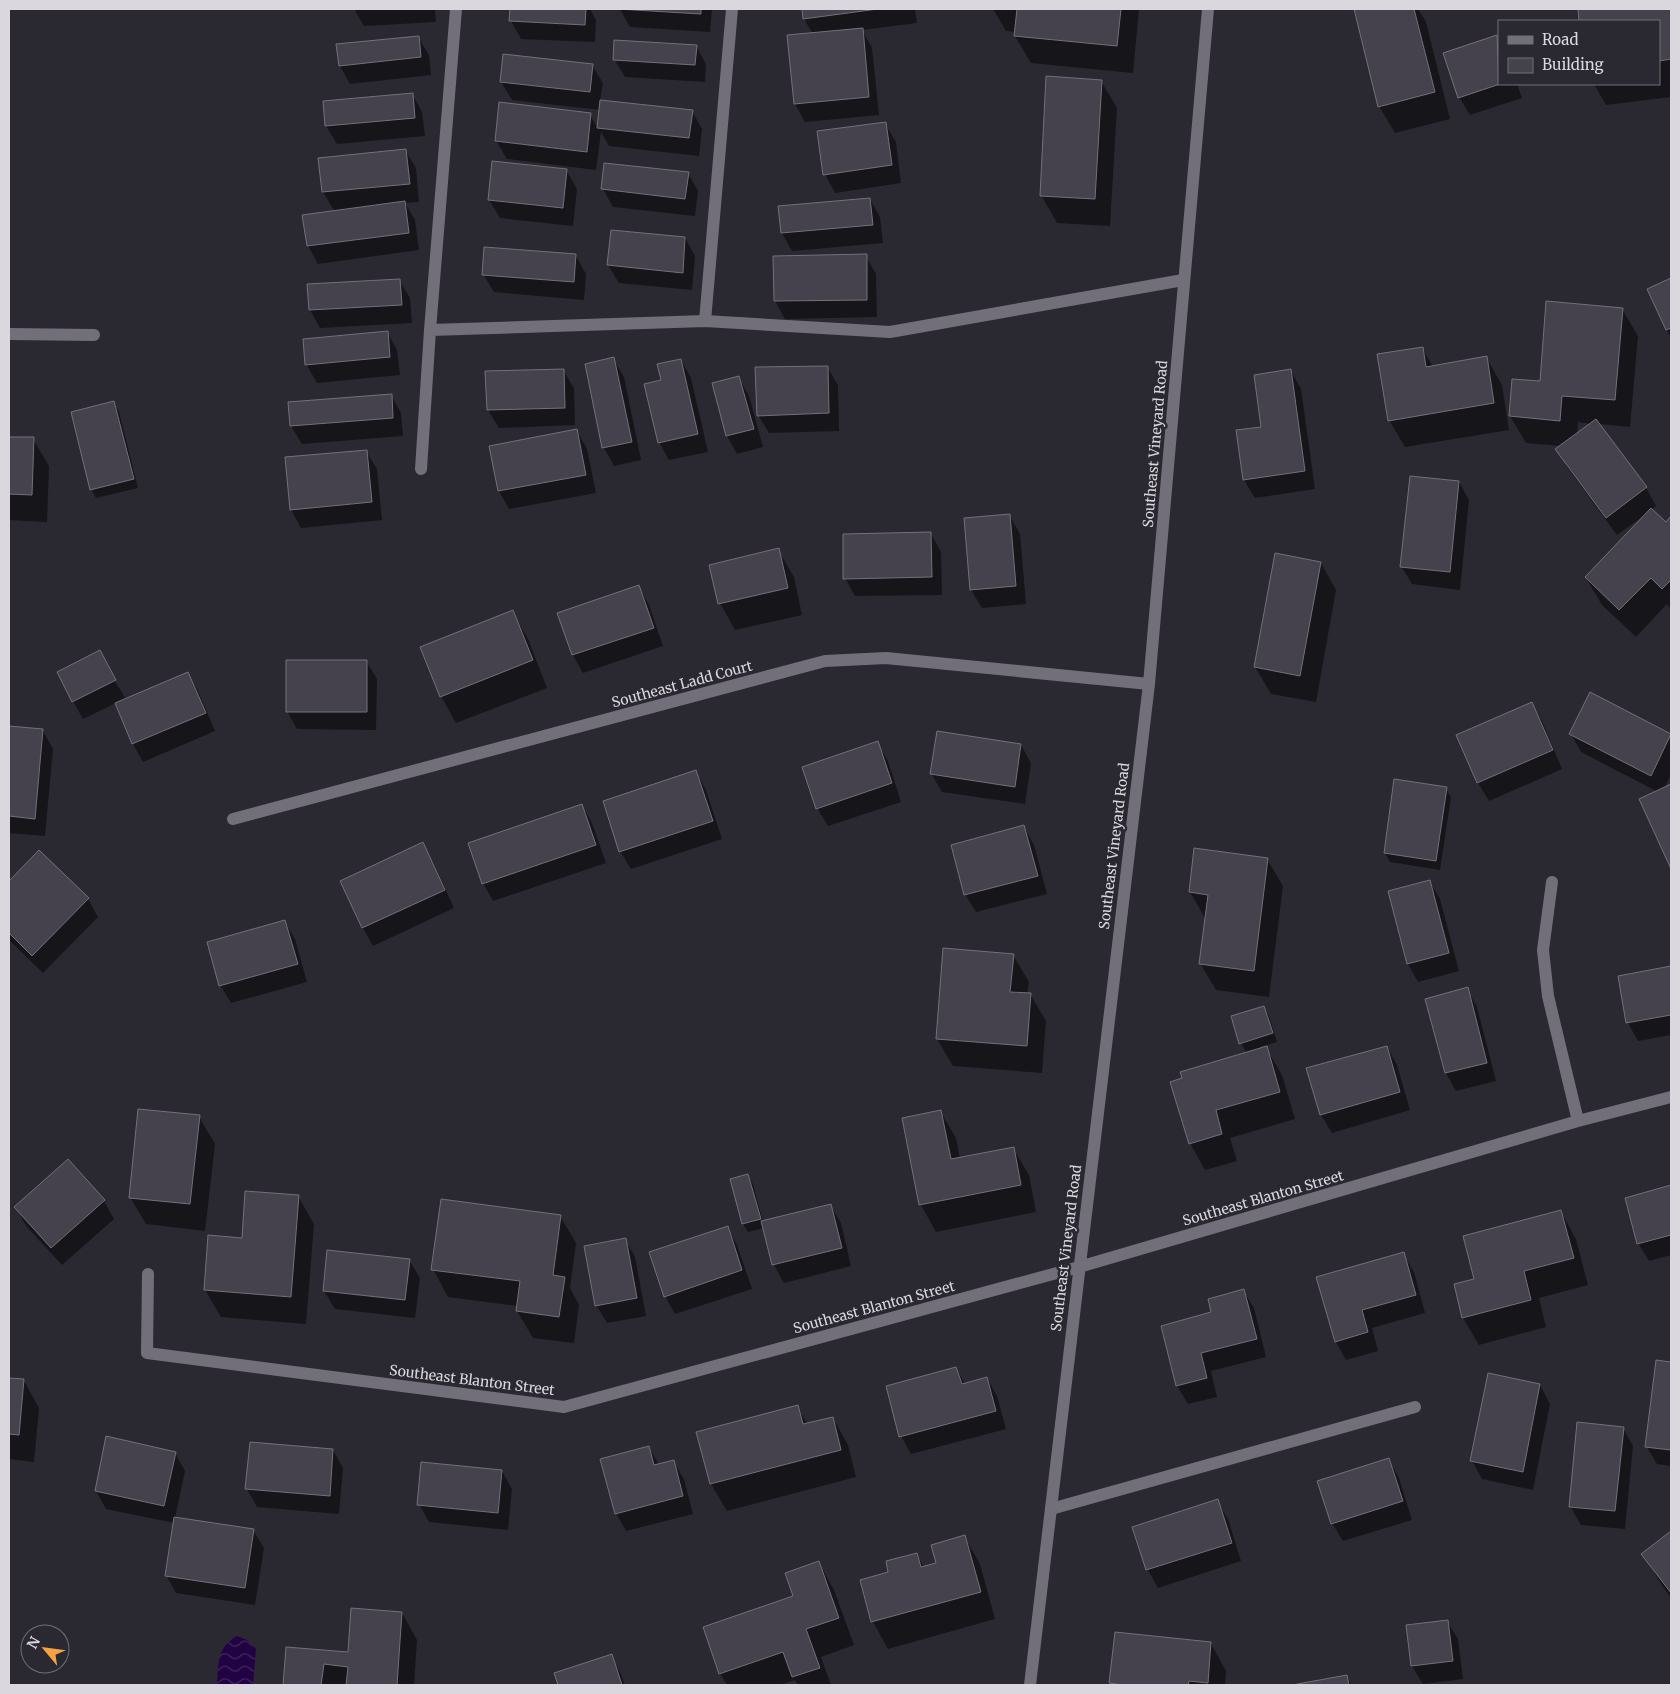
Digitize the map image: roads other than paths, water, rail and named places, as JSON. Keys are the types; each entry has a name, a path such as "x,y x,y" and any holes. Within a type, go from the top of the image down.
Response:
{"street":[{"path":"420,470 456,9"},
{"path":"705,321 732,9"},
{"name":"Southeast Vineyard Road","path":"1030,1685 1149,684 1208,9"},
{"path":"430,330 705,321 890,332 1183,280"},
{"path":"9,334 94,336"},
{"name":"Southeast Ladd Court","path":"233,819 825,661 886,658 1149,684"},
{"path":"1552,882 1543,950 1548,996 1578,1122"},
{"name":"Southeast Blanton Street","path":"148,1274 147,1353 564,1407 1079,1267 1578,1122 1671,1097"},
{"path":"1051,1509 1415,1407"}],"water":[{"path":"237,1636 247,1640 256,1649 253,1685 217,1685 222,1651"}]}
